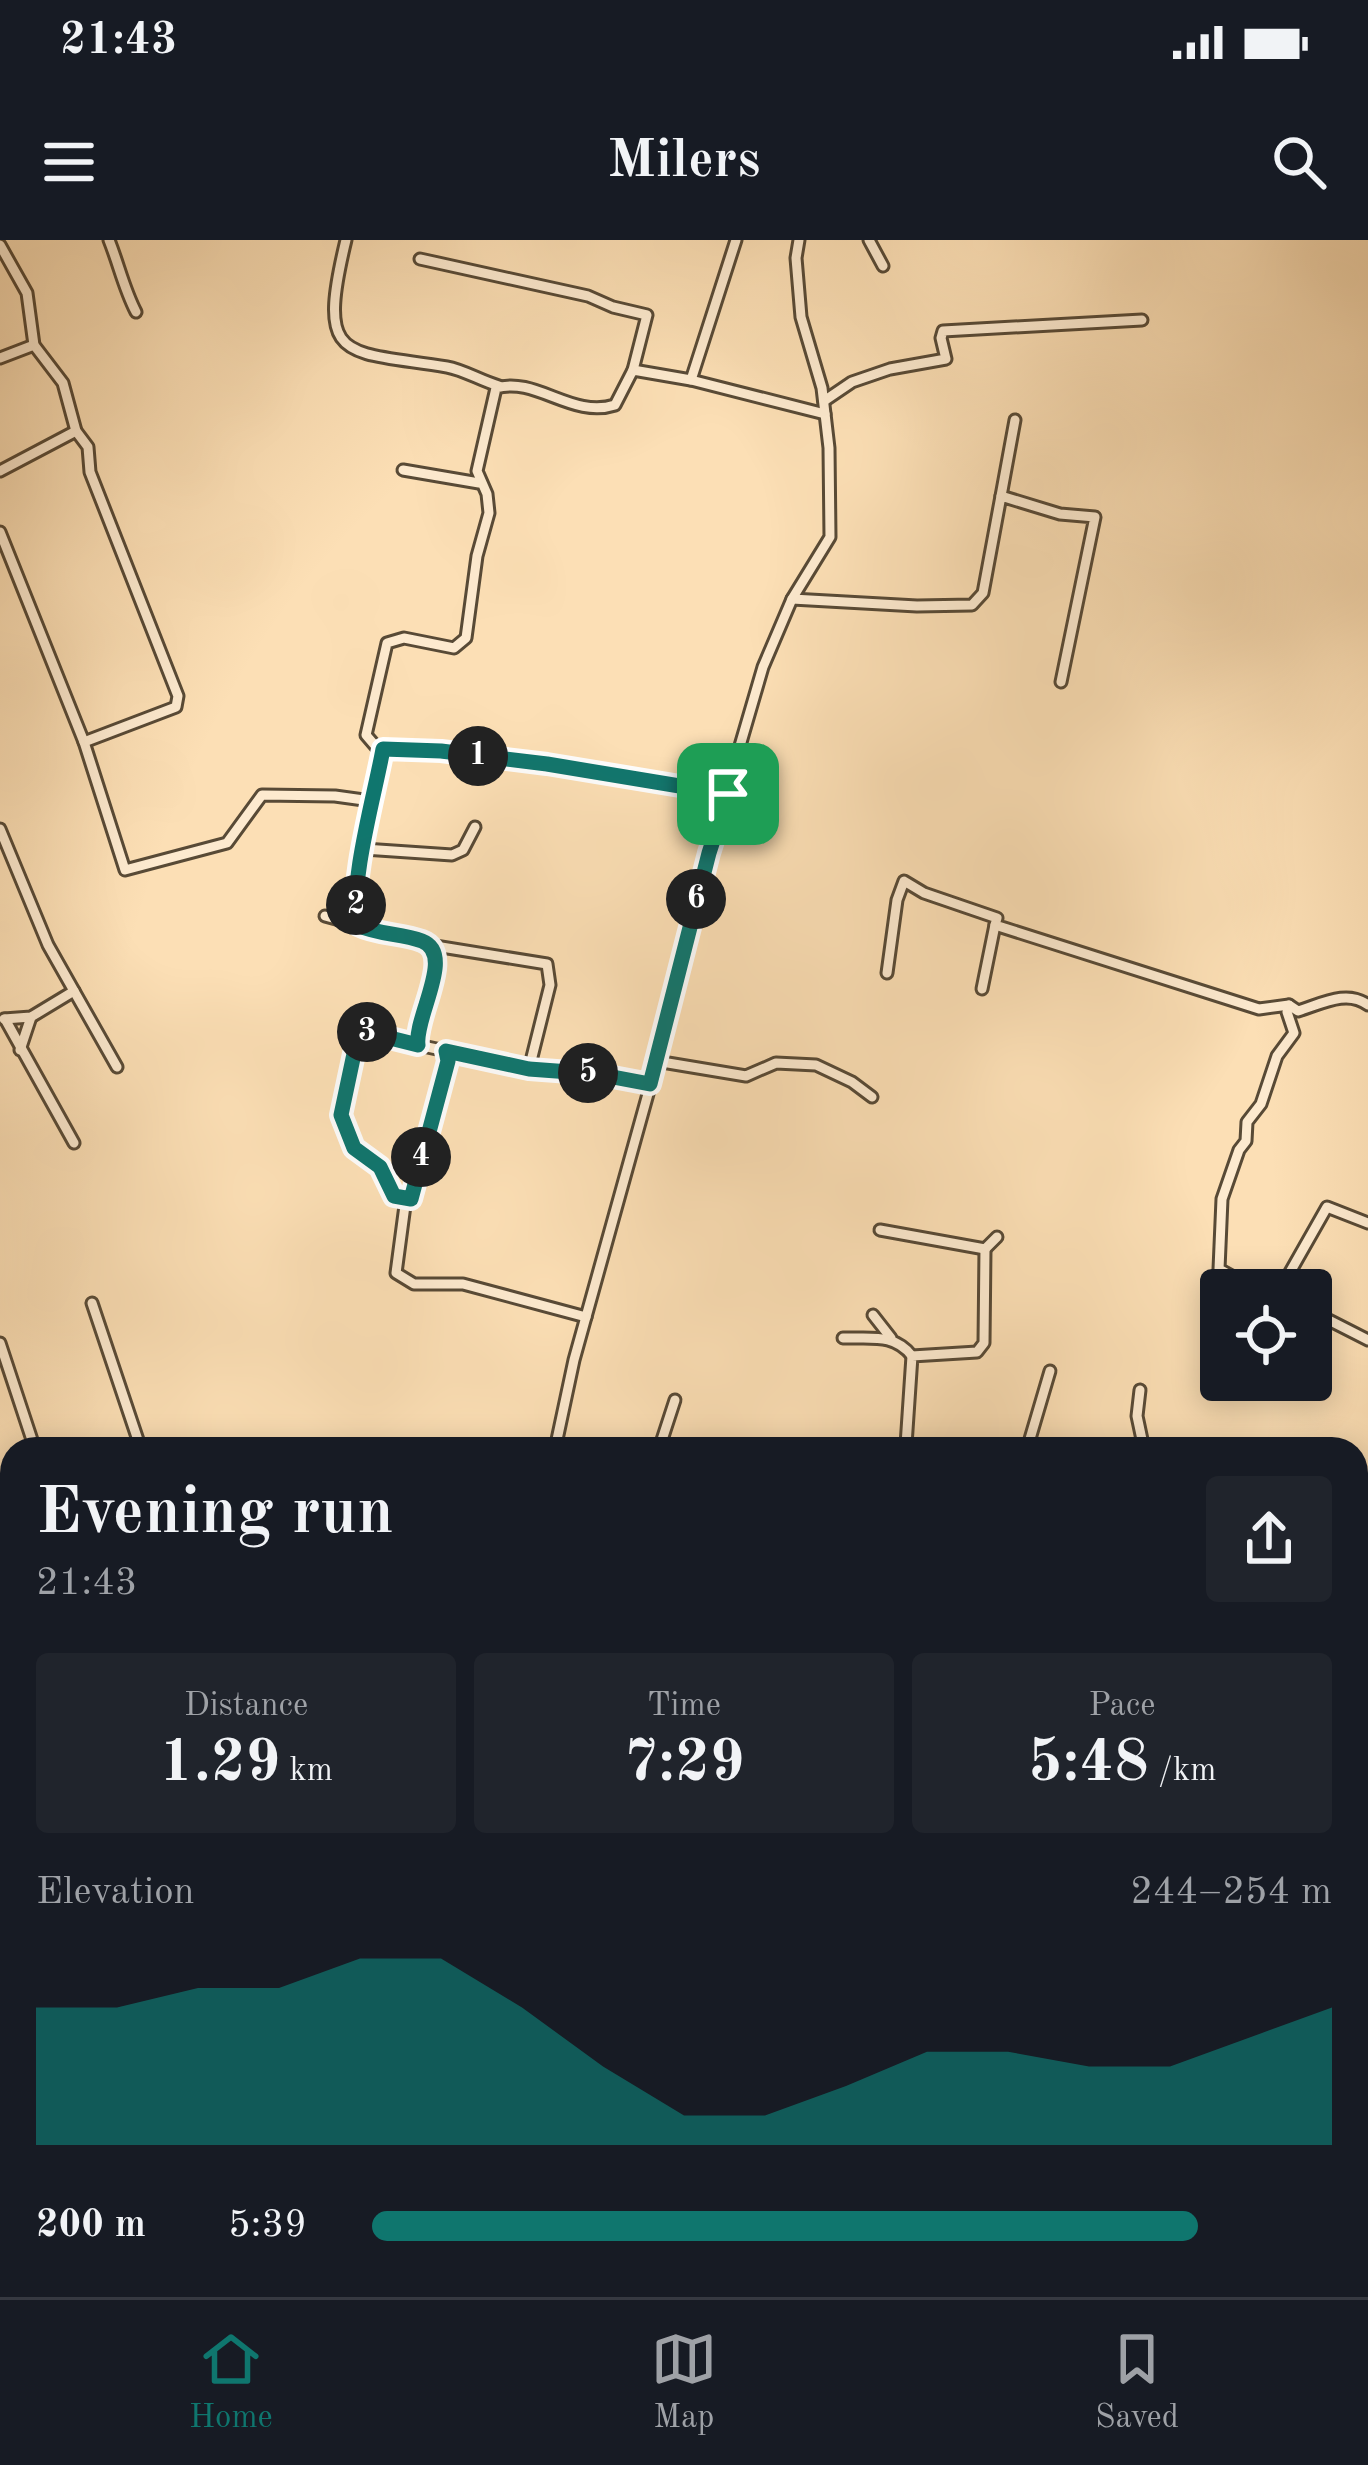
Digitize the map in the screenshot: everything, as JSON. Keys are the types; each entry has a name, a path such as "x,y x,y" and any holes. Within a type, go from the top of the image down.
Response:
{"street":[{"path":"109,240 136,312"},
{"path":"346,240 335,315 338,336 349,349 405,364 447,367 571,406 615,406 633,370 647,315 613,308 588,296 419,259"},
{"path":"691,380 736,240"},
{"path":"558,1437 709,853 763,667 792,599 830,537 824,401 801,317 796,272 799,240"},
{"path":"869,240 884,266"},
{"path":"6,243 27,293 34,344 64,383 76,431 88,447 90,472 178,701 176,706 84,742"},
{"path":"824,401 852,382 946,359 943,331 1142,320"},
{"path":"0,358 34,344"},
{"path":"633,370 825,413"},
{"path":"499,386 477,471 489,514 466,638 454,648 404,638 387,643 368,741 383,749 547,764 728,794"},
{"path":"792,599 972,605 983,593 1016,420"},
{"path":"0,471 76,431"},
{"path":"403,470 479,482"},
{"path":"1001,496 1060,514 1095,517 1061,682"},
{"path":"0,532 84,742 125,870 227,843 262,795 371,801"},
{"path":"358,925 355,911 383,749"},
{"path":"364,849 452,855 464,850 475,826"},
{"path":"0,829 35,917 117,1067"},
{"path":"887,973 904,881 924,893 997,918 982,989"},
{"path":"325,916 429,945 547,964 550,985 529,1069"},
{"path":"994,925 1259,1009 1289,1005 1298,1011 1339,998 1358,998 1368,1005"},
{"path":"418,1045 416,1031 437,962 429,945"},
{"path":"74,991 31,1017 2,1020 74,1142"},
{"path":"1219,1269 1224,1194 1276,1056 1294,1033 1289,1005"},
{"path":"20,1051 31,1017"},
{"path":"446,1051 448,1061 411,1199 394,1196 380,1167 354,1148 341,1115 362,1031 529,1069 650,1084"},
{"path":"656,1061 746,1076 776,1064 816,1065 872,1097"},
{"path":"406,1198 396,1273 414,1284 463,1284 586,1317"},
{"path":"1292,1269 1327,1207 1368,1223"},
{"path":"880,1230 985,1249"},
{"path":"912,1356 964,1355 977,1352 984,1343 985,1249 998,1237"},
{"path":"92,1303 138,1437"},
{"path":"873,1316 912,1356 906,1437"},
{"path":"1332,1322 1368,1340"},
{"path":"843,1338 892,1338"},
{"path":"0,1343 31,1437"},
{"path":"1031,1437 1050,1371"},
{"path":"1140,1390 1137,1416 1141,1437"},
{"path":"663,1437 675,1400"}],"route":[{"path":"383,749 547,764 728,794 650,1084 529,1069 446,1051 448,1061 411,1199 394,1196 380,1167 354,1148 341,1115 362,1031 418,1045 416,1031 437,962 433,948 422,941 358,925 355,911 383,749"}]}
